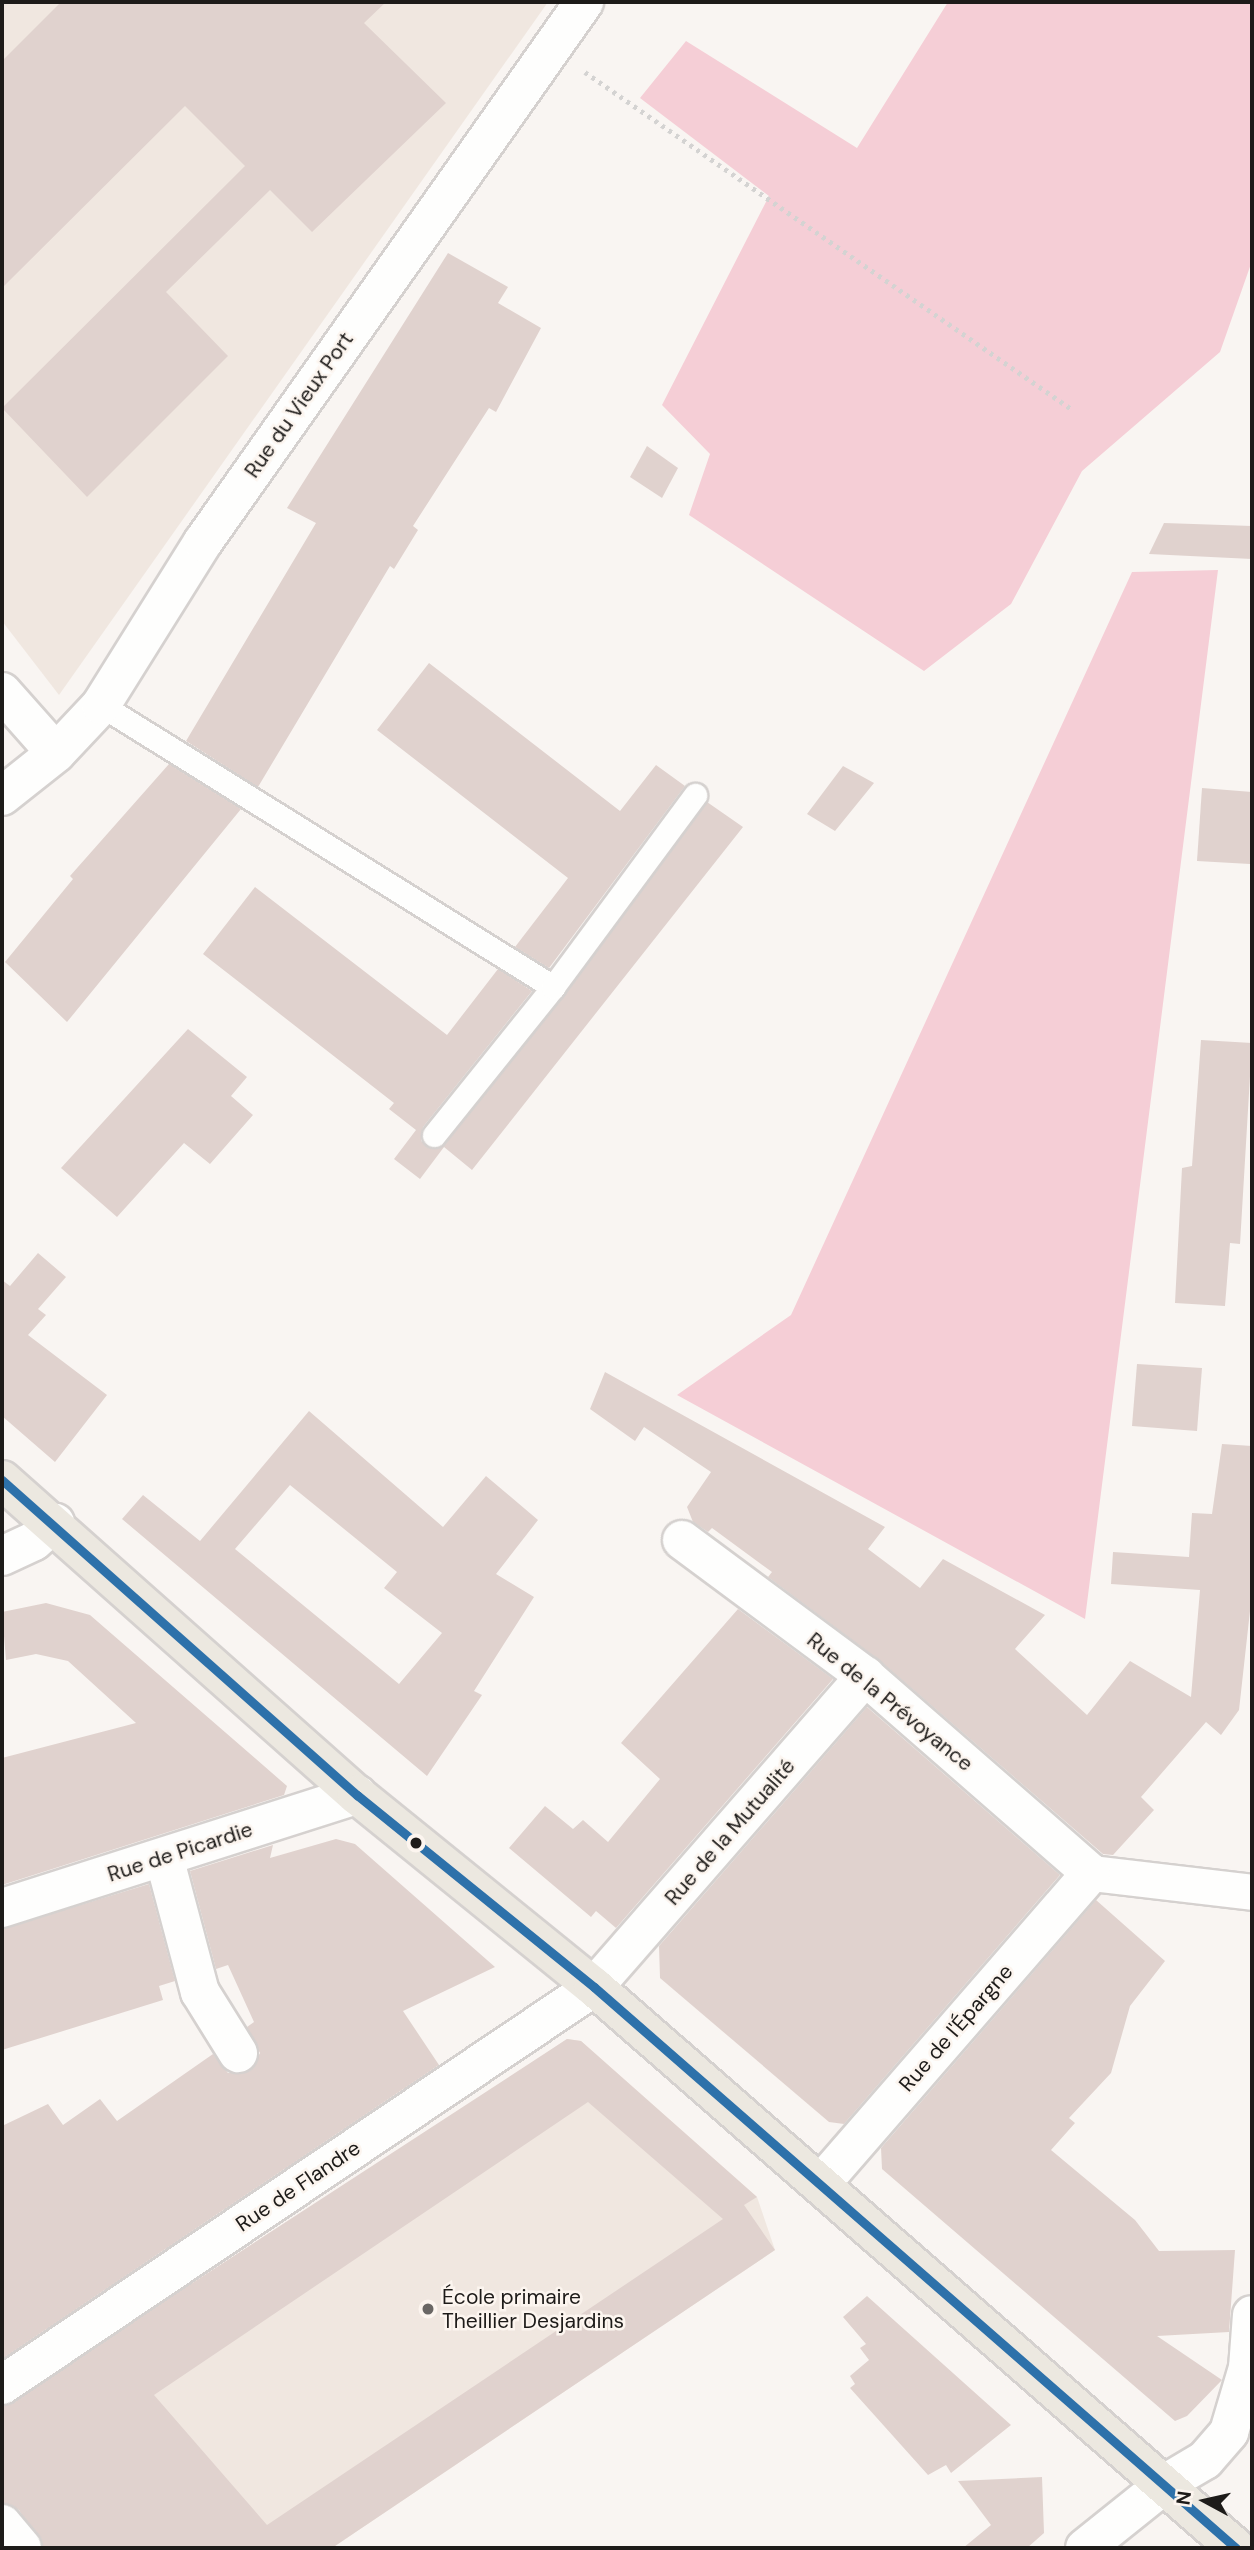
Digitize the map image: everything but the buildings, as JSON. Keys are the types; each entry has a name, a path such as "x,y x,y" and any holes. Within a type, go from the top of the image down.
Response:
{"main road":[{"path":"2,1480 55,1523 357,1795 594,1987 1166,2483 1236,2548"}],"street":[{"name":"Rue du Vieux Port","path":"2,796 56,753 101,705 203,542 584,2"},
{"path":"2,692 56,753"},
{"path":"2,1556 14,1553 55,1523"},
{"name":"Rue de la Prévoyance","path":"682,1540 865,1676 1091,1872"},
{"name":"Rue de la Mutualité","path":"594,1987 865,1676"},
{"name":"Rue de Picardie","path":"2,1908 357,1795"},
{"path":"163,1857 200,1992 238,2053"},
{"path":"1091,1872 1252,1892"},
{"name":"Rue de l'Épargne","path":"821,2184 1091,1872"},
{"name":"Rue de Flandre","path":"2,2385 594,1987"},
{"path":"1085,2548 1166,2483 1205,2460 1229,2432 1248,2368 1252,2315"},
{"path":"2,2524 22,2548"}],"lane":[{"path":"101,705 553,988"},
{"path":"434,1135 553,988 695,795"}],"path":[{"path":"550,47 1073,410"}],"shaded area":[{"path":"2,2 548,2 59,695 2,621"},
{"path":"948,2 1252,2 1252,261 1220,352 1082,471 1011,604 924,671 689,515 710,454 662,405 769,196 640,98 686,41 857,148"},
{"path":"1218,570 1085,1619 677,1395 791,1315 1132,572"},
{"name":"École primaire Theillier Desjardins","path":"567,2039 581,2041 757,2197 775,2250 332,2548 229,2548 81,2367"}],"transit line":[{"path":"2,1480 357,1795 594,1987 1236,2548"}],"place":[{"name":"École primaire Theillier Desjardins","path":"428,2309"}]}
